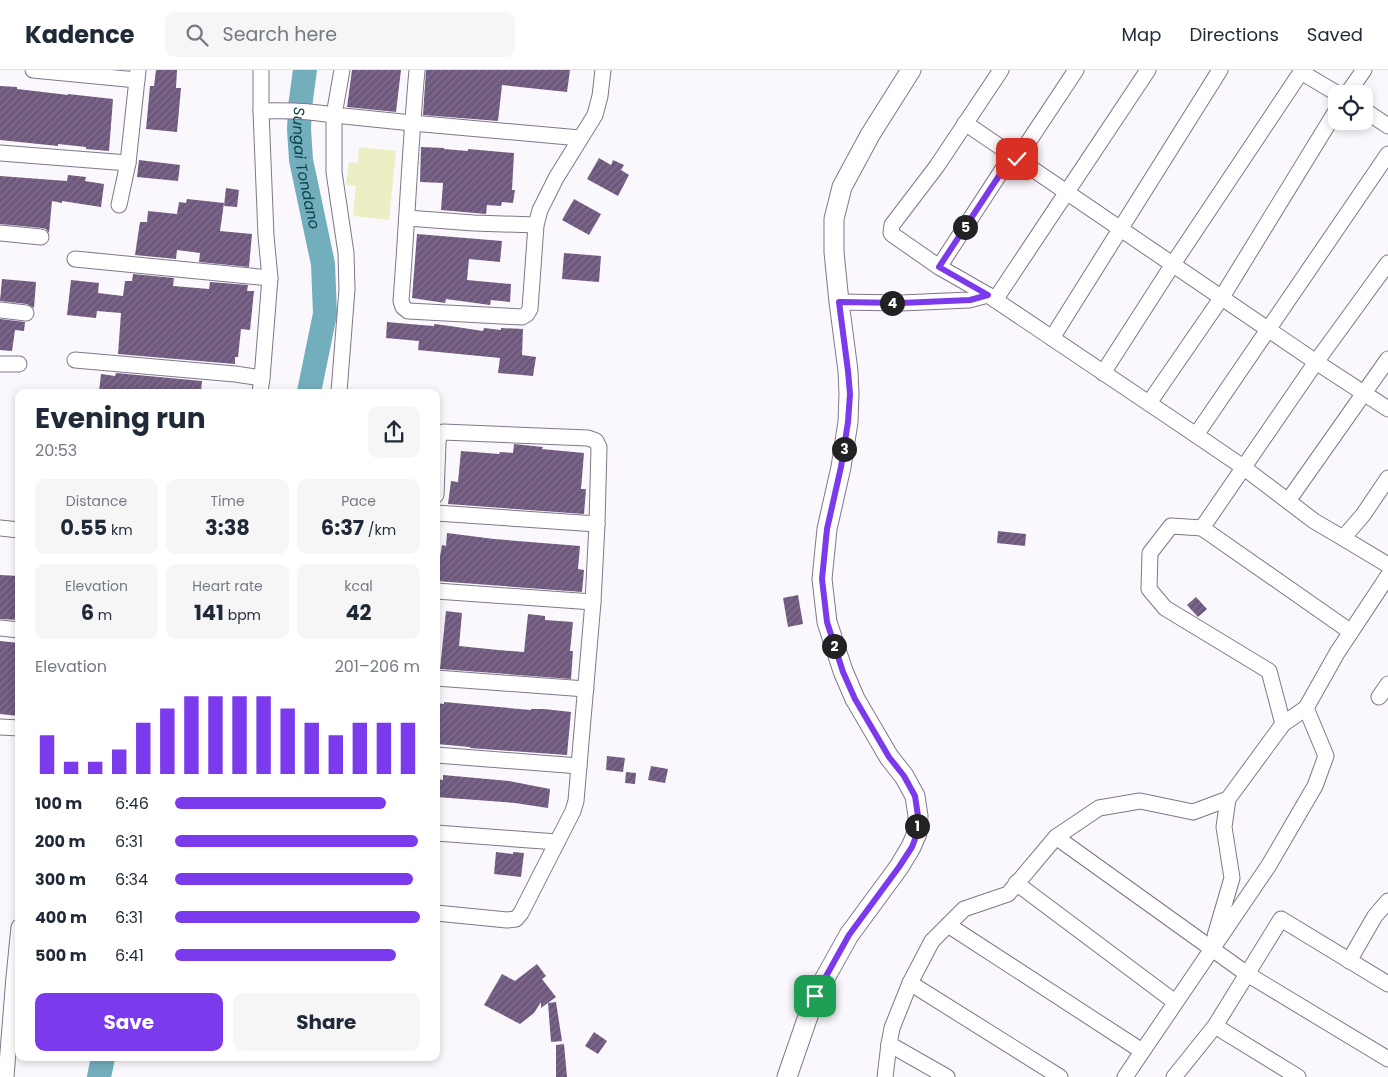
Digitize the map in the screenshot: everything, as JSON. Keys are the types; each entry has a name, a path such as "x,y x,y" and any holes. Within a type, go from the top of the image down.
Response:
{"main road":[{"path":"787,1077 815,996 849,935 899,867 912,847 917,834 918,816 915,796 904,776 889,757 855,699 843,672 827,622 822,579 827,529 847,431 850,394 834,252 834,219 842,187 870,135 911,70"}],"street":[{"path":"33,70 138,75 128,163 119,205"},
{"path":"75,360 235,374 261,385 270,278 266,236 261,70"},
{"path":"339,389 347,289 346,253 327,114 342,70"},
{"path":"417,70 401,301 403,307 408,311 522,317 530,309 536,225 540,210 556,178 595,115 604,70"},
{"path":"1001,70 937,166 892,225 891,233 939,267 991,298 1149,403 1243,467 1314,521 1388,565"},
{"path":"939,267 1076,70"},
{"path":"839,302 901,303 991,298 1067,192 1148,70"},
{"path":"1052,338 1220,70"},
{"path":"1353,85 1364,70"},
{"path":"1103,373 1173,264 1302,71 1328,88"},
{"path":"261,111 279,110 327,114 580,138"},
{"path":"1373,116 1388,126"},
{"path":"965,123 1388,409"},
{"path":"1149,403 1222,297 1328,124"},
{"path":"0,153 128,163"},
{"path":"1196,435 1388,154"},
{"path":"407,218 536,225"},
{"path":"0,233 41,237"},
{"path":"75,259 270,278"},
{"path":"1202,528 1316,362 1388,262"},
{"path":"0,310 26,313"},
{"path":"1288,501 1388,360"},
{"path":"0,364 19,364"},
{"path":"440,435 443,432 588,438 596,441 599,447 593,602 576,800 573,811 521,913 516,919 507,920 440,913"},
{"path":"1343,538 1388,478"},
{"path":"440,513 597,524"},
{"path":"1283,724 1269,671 1165,608 1149,589 1150,553 1171,526 1202,528 1351,632"},
{"path":"0,528 15,530"},
{"path":"1211,949 1232,878 1224,827 1228,799 1283,724 1306,708 1337,653 1388,576"},
{"path":"440,592 593,602"},
{"path":"0,628 15,630"},
{"path":"440,678 586,689"},
{"path":"1379,697 1388,684"},
{"path":"1125,1077 1269,865 1315,786 1326,756 1306,708"},
{"path":"0,727 15,728"},
{"path":"440,754 579,766"},
{"path":"885,1077 892,1028 910,983 932,941 964,909 1008,894 1056,837 1099,808 1140,801 1193,812 1228,799"},
{"path":"440,833 557,842"},
{"path":"1056,837 1247,974 1388,1059"},
{"path":"1016,883 1175,1002"},
{"path":"1349,961 1375,916 1388,901"},
{"path":"1174,1077 1215,1026 1281,919 1388,984"},
{"path":"948,925 1142,1051"},
{"path":"6,1077 15,967"},
{"path":"910,983 1060,1077"},
{"path":"1215,1026 1298,1077"},
{"path":"889,1044 947,1077"}],"green space":[{"path":"359,147 396,151 389,220 353,216 356,186 346,185 349,162 358,163"}],"building":[{"path":"156,70 177,70 176,88 181,88 177,132 146,129 150,86 154,86"},
{"path":"352,70 401,70 396,112 347,107"},
{"path":"426,70 570,70 567,92 502,85 498,121 423,115"},
{"path":"0,86 113,99 109,151 58,144 58,146 0,140"},
{"path":"421,147 514,153 512,190 515,190 513,203 502,202 501,206 487,205 486,214 441,210 443,183 420,182"},
{"path":"599,158 611,165 613,160 624,165 621,170 629,175 618,196 587,179"},
{"path":"139,160 180,165 178,181 137,177"},
{"path":"68,175 86,177 85,181 104,184 101,207 52,201 49,233 46,229 42,228 0,224 0,176 67,181"},
{"path":"226,188 239,190 237,207 224,206"},
{"path":"187,199 224,203 220,231 252,234 249,267 199,262 200,253 177,250 176,259 135,255 140,222 147,222 148,211 177,214 179,202 186,203"},
{"path":"574,199 601,214 589,235 562,220"},
{"path":"417,234 502,241 500,262 469,259 467,280 511,284 510,302 491,300 490,305 446,299 445,303 412,298"},
{"path":"564,253 601,256 599,282 562,279"},
{"path":"133,274 174,278 173,286 209,289 210,282 248,285 247,291 254,291 250,330 241,329 238,357 235,357 235,364 118,354 121,313 97,311 96,318 67,315 71,280 99,283 98,293 123,296 125,281 132,281"},
{"path":"2,279 36,282 34,308 27,304 0,301"},
{"path":"0,319 25,322 24,331 15,330 12,351 0,350"},
{"path":"387,322 434,326 434,324 483,331 484,328 501,330 501,328 523,329 522,355 536,357 533,376 498,373 500,358 418,350 419,341 386,338"},
{"path":"116,373 202,381 201,389 99,389 101,374 115,376"},
{"path":"514,444 584,453 581,489 586,489 584,514 448,504 451,481 458,482 461,451 499,454 500,452 513,453"},
{"path":"998,531 1026,534 1025,546 997,543"},
{"path":"447,533 580,546 578,569 584,570 582,592 440,581 442,545 446,546"},
{"path":"0,575 15,576 15,620 0,619"},
{"path":"798,595 803,624 788,627 783,598"},
{"path":"1196,597 1207,609 1198,617 1187,605"},
{"path":"446,611 462,613 459,646 498,650 524,652 528,614 545,616 545,620 573,622 570,651 573,651 571,679 440,669"},
{"path":"0,641 15,643 15,716 0,714"},
{"path":"444,702 571,712 567,755 440,744 440,704 444,704"},
{"path":"607,756 625,758 623,772 606,770"},
{"path":"651,766 668,769 665,783 648,780"},
{"path":"626,772 636,773 635,784 625,783"},
{"path":"443,775 509,781 550,789 548,808 515,803 440,797 440,780 443,780"},
{"path":"496,852 524,853 521,877 494,874"},
{"path":"537,964 546,976 542,979 556,997 541,1008 541,1002 534,1013 520,1024 484,1005 502,974 515,981"},
{"path":"556,1002 562,1041 551,1042 548,1003"},
{"path":"594,1032 607,1041 598,1054 585,1046"},
{"path":"564,1044 567,1077 556,1077 556,1045"}],"waterway":[{"name":"Sungai Tondano","path":"305,70 299,129 301,160 323,264 325,314 310,389"},
{"path":"99,1077 102,1061"}],"route":[{"path":"815,996 849,935 912,847 917,834 918,816 915,796 904,776 889,757 855,699 843,672 827,622 822,579 827,529 841,467 850,394 839,302 901,303 970,300 988,295 939,267 1012,156 1017,159"}]}
